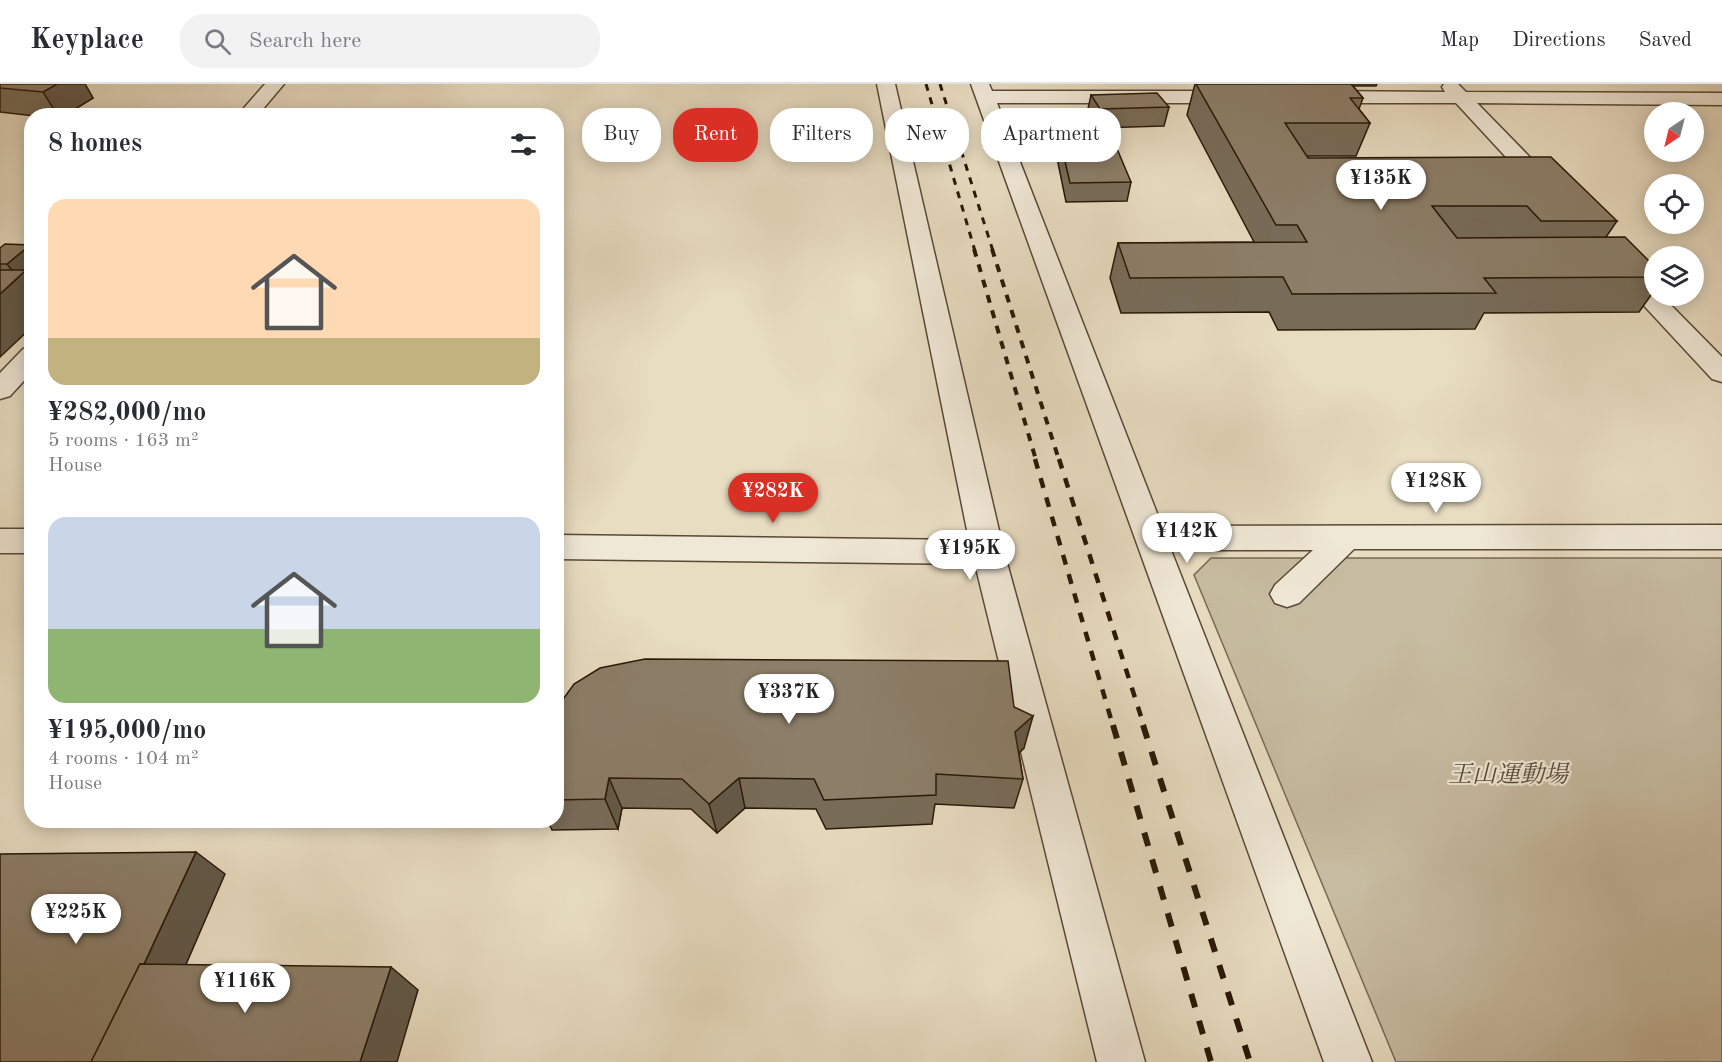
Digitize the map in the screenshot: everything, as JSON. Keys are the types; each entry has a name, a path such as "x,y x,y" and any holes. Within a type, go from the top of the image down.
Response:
{"street":[{"path":"253,108 275,84"},
{"path":"886,84 988,552 1121,1062"},
{"path":"1259,97 983,91 1348,1062"},
{"path":"1454,91 1559,201"},
{"path":"1294,98 1454,91 1722,99"},
{"path":"1600,244 1722,373"},
{"path":"0,390 24,364"},
{"path":"1150,538 1722,537"},
{"path":"1287,594 1345,539"},
{"path":"0,541 24,542"},
{"path":"564,547 988,552"}],"green space":[{"name":"王山運動場","path":"1211,558 1722,558 1722,1062 1396,1062 1194,575"}],"building":[{"path":"0,84 57,84 43,92 0,88"},
{"path":"1196,84 1351,84 1363,98 1350,98 1370,123 1285,123 1308,158 1551,157 1617,221 1541,221 1527,206 1432,206 1457,238 1625,237 1644,256 1644,277 1484,278 1496,293 1292,294 1283,277 1130,278 1118,243 1307,242 1297,225 1276,225"},
{"path":"1157,93 1169,107 1099,108 1091,95"},
{"path":"1121,158 1131,182 1070,183 1065,162 1121,162"},
{"path":"5,244 24,245 24,250 7,264 0,264 0,248"},
{"path":"0,270 24,270 24,272 0,294"},
{"path":"645,659 1008,661 1014,707 1033,716 1015,732 1023,779 936,774 936,795 824,800 814,779 739,778 709,804 682,779 609,778 605,799 564,800 564,698 574,684 600,668"},
{"path":"196,852 144,964 140,964 91,1062 0,1062 0,854"},
{"path":"140,964 391,967 360,1062 91,1062"}],"railway":[{"path":"926,84 975,251"},
{"path":"940,84 993,251"},
{"path":"974,249 1036,460"},
{"path":"992,249 1059,460"},
{"path":"1035,459 1113,726"},
{"path":"1059,459 1144,726"},
{"path":"1113,725 1211,1062"},
{"path":"1143,725 1250,1062"}]}
